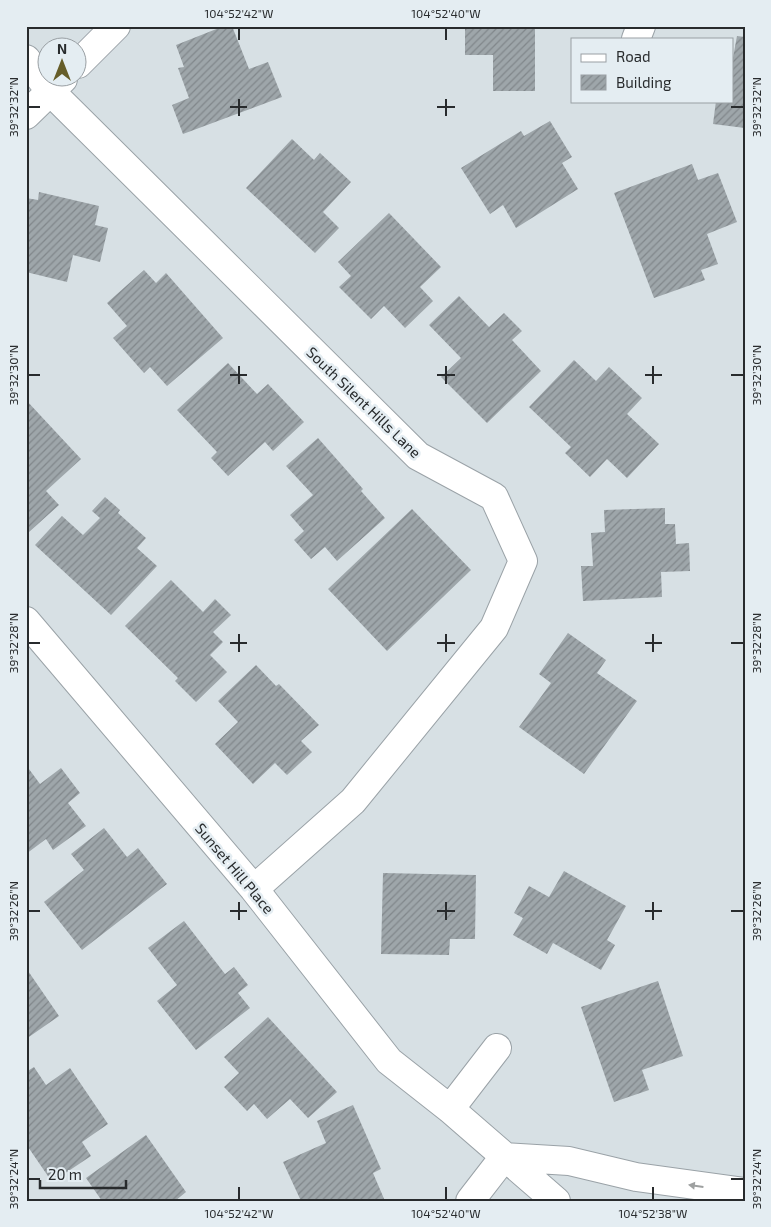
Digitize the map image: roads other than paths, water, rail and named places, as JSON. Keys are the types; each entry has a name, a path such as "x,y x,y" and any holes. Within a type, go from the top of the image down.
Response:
{"street":[{"path":"88,54 116,26"},
{"path":"636,38 642,26"},
{"name":"South Silent Hills Lane","path":"26,60 38,69"},
{"path":"26,115 53,88"},
{"name":"South Silent Hills Lane","path":"61,88 418,456 494,497 523,561 494,628 353,801 254,889"},
{"name":"Sunset Hill Place","path":"26,621 254,889 389,1062 450,1109 556,1201"},
{"path":"450,1109 497,1048"},
{"path":"470,1201 504,1157 569,1161 636,1177 745,1192"}]}
